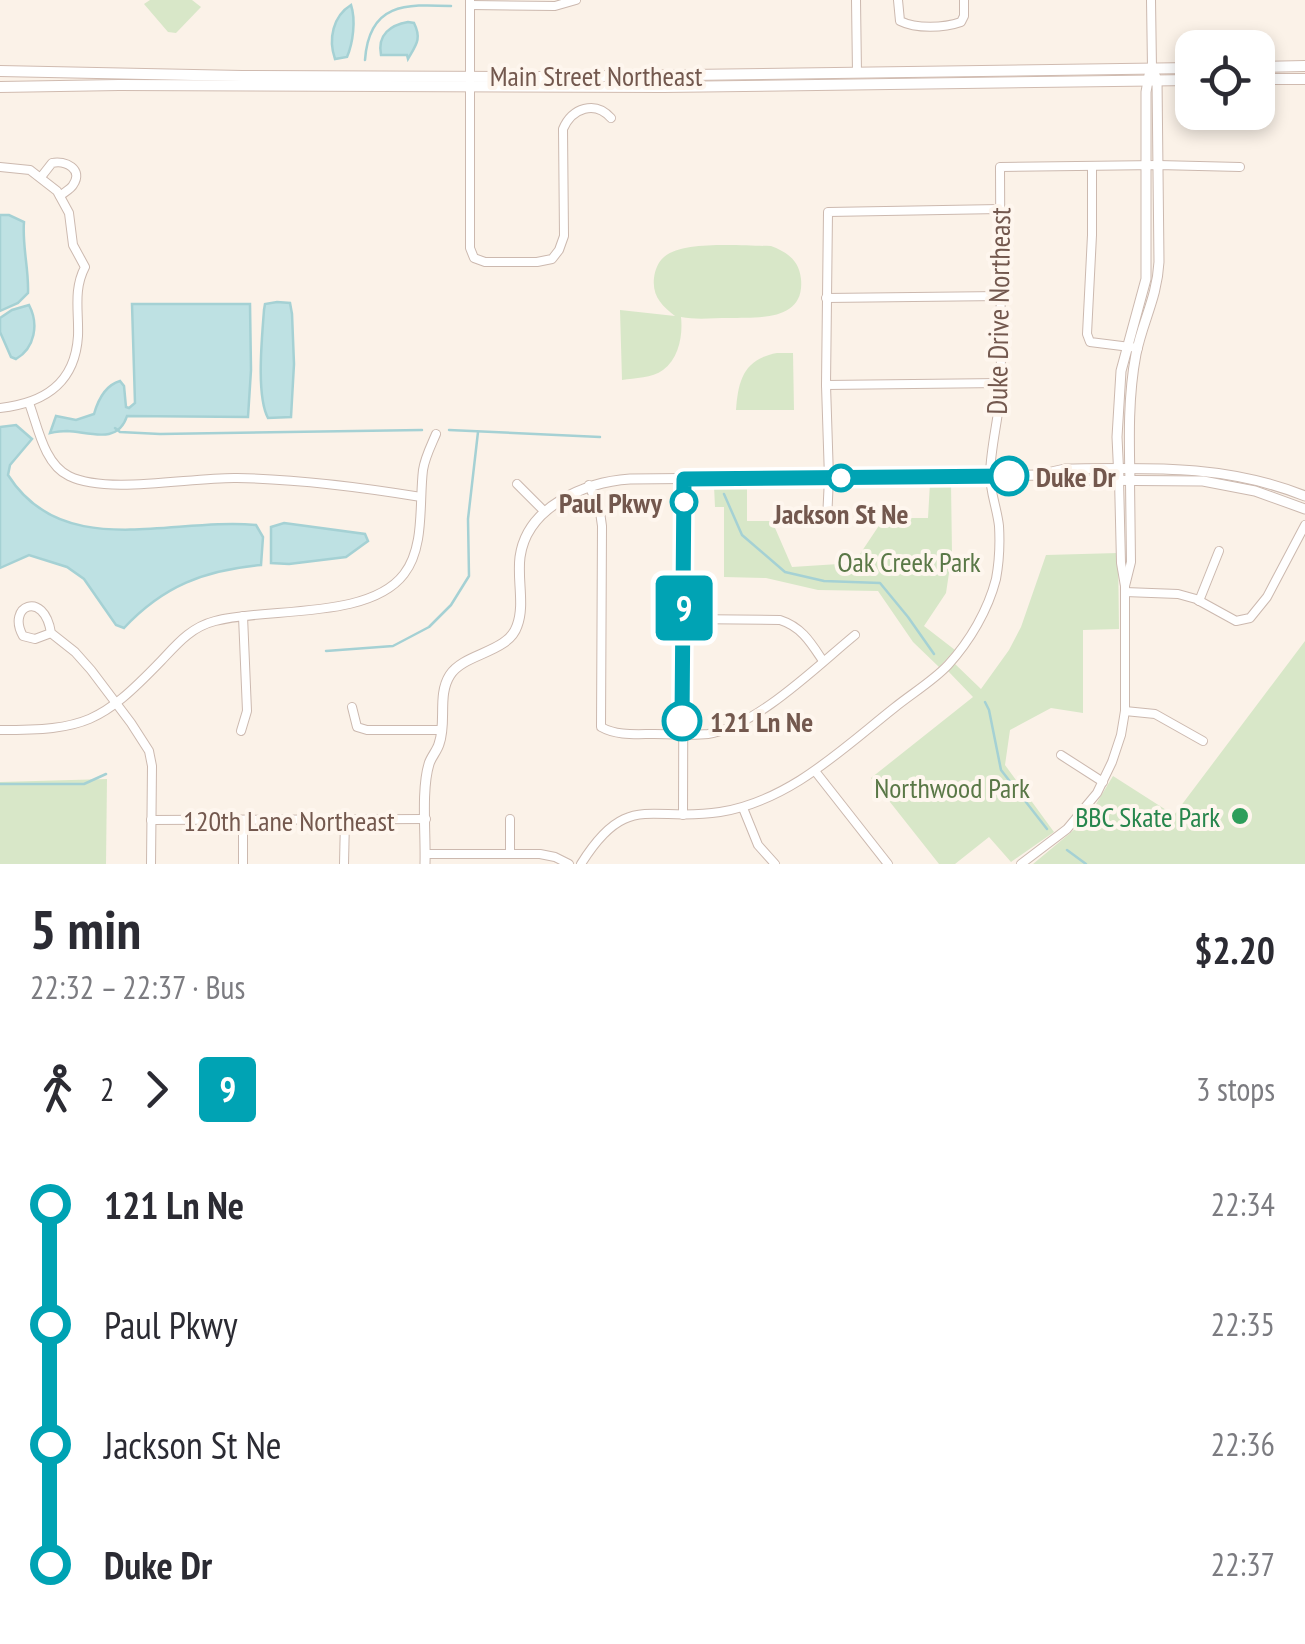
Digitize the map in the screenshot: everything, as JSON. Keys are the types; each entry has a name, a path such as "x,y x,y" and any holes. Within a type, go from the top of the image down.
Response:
{"main road":[{"path":"1275,67 1305,66"},
{"name":"Main Street Northeast","path":"0,87 1175,68"},
{"name":"Main Street Northeast","path":"0,72 468,82"},
{"path":"1275,79 1305,80"},
{"path":"468,82 1175,80"}],"street":[{"path":"576,0 555,6 470,3 470,248 474,258 485,262 537,262 556,256 564,236 563,129 572,114 589,108 599,108 611,118"},
{"path":"856,0 857,73"},
{"path":"898,0 900,21 909,26 961,22 964,0"},
{"path":"1022,864 1067,828 1097,793 1120,738 1125,711 1125,589 1131,562 1124,474 1132,348 1146,279 1151,0"},
{"path":"1132,348 1157,288 1159,262 1152,81"},
{"path":"41,177 52,163 62,161 71,165 76,180 60,196"},
{"path":"1132,348 1090,342 1086,334 1092,166 1240,167"},
{"name":"Duke Drive Northeast","path":"581,864 610,826 633,815 717,813 743,808 783,792 948,666 986,611 999,556 999,525 990,476 1002,383 1000,167 1092,166"},
{"path":"0,167 30,170 60,196 69,214 73,245 85,268 77,286 76,352 72,365 49,394 30,404 0,408"},
{"path":"827,520 828,212 1000,209"},
{"path":"826,298 1000,296"},
{"path":"826,385 1002,383"},
{"path":"30,404 50,458 66,475 80,480 116,485 267,478 420,496"},
{"path":"0,730 67,728 88,721 116,704 187,634 213,621 348,605 391,588 414,558 425,460 436,434"},
{"path":"1124,474 1175,468 1228,474 1305,496"},
{"path":"569,864 540,854 425,859 428,765 440,744 444,692 450,676 459,666 514,632 520,610 522,546 545,512 573,493 630,479 1040,475 1064,469 1227,485 1305,508"},
{"path":"683,815 684,479"},
{"path":"516,484 545,512"},
{"path":"589,486 602,526 601,727 612,733 705,734 737,726 855,635"},
{"path":"1125,589 1168,592 1199,601 1236,621 1250,618 1269,594 1305,525"},
{"path":"1199,601 1218,550"},
{"path":"51,633 35,639 23,636 18,617 22,611 38,607 47,615 51,633 75,652 149,751 151,864"},
{"path":"240,731 246,711 244,616"},
{"path":"684,619 780,620 802,632 822,661"},
{"path":"352,708 357,727 367,730 440,730"},
{"path":"1125,711 1155,714 1203,741"},
{"path":"1061,755 1103,782"},
{"path":"814,771 888,864"},
{"path":"743,808 758,845 775,864"},
{"name":"120th Lane Northeast","path":"151,820 426,819"},
{"path":"510,819 510,854"},
{"path":"344,864 345,820"},
{"path":"242,821 242,864"}],"green space":[{"path":"150,0 192,0 201,7 176,33 168,32 144,4"},
{"path":"699,246 771,246 787,254 798,267 800,293 795,303 765,317 681,317 679,346 668,365 654,375 622,380 620,310 675,316 655,290 655,272 664,257"},
{"path":"777,353 793,353 794,410 736,410 745,372 757,360"},
{"name":"Oak Creek Park","path":"930,483 951,483 952,553 946,593 924,626 955,650 939,667 913,642 878,591 818,590 766,578 724,577 724,507 715,507 714,486 747,486 747,521 772,521 792,567 854,563 884,518 928,518"},
{"name":"Northwood Park","path":"1118,553 1119,629 1083,630 1083,713 1051,708 1010,730 1005,765 1054,832 1011,862 989,837 955,864 939,864 871,778 973,697 947,670 954,663 981,689 1021,627 1046,555"},
{"path":"1305,641 1305,864 1033,864 1087,819 1113,776 1174,815"},
{"path":"107,779 106,864 0,864 0,782"}],"water":[{"path":"351,5 354,24 349,51 347,57 335,59 334,29 340,15"},
{"path":"414,23 418,38 408,59 407,55 381,55 381,41 387,32"},
{"path":"0,215 24,222 28,293 18,303 0,311"},
{"path":"290,303 292,314 291,417 268,418 261,381 264,310 265,304"},
{"path":"132,304 250,304 248,417 127,416 123,425 110,434 50,433 56,416 76,420 94,414 103,394 120,381 126,407 135,403"},
{"path":"29,305 33,335 27,349 16,359 11,357 0,332 0,318"},
{"path":"16,425 32,439 10,465 8,475 31,502 58,518 88,527 121,530 256,525 263,537 261,565 221,571 186,583 154,601 124,628 116,625 84,579 67,567 29,555 0,568 0,427"},
{"path":"284,523 365,534 368,541 346,557 271,563 271,527"}],"waterway":[{"path":"365,60 368,41 382,17 405,7 451,6"},
{"path":"115,428 120,432 160,434 422,430"},
{"path":"449,430 600,437"},
{"path":"326,651 393,646 429,627 451,605 469,576 468,519 478,432"},
{"path":"724,494 742,535 785,572 824,581 880,583 934,654"},
{"path":"985,702 1001,770 1047,829"},
{"path":"0,784 84,784 106,774"},
{"path":"1067,850 1086,864"}],"bus line":[{"name":"9","path":"682,721 684,479 1009,476"}],"place":[{"name":"Duke Dr","path":"1009,476"},
{"name":"Jackson St Ne","path":"841,478"},
{"name":"Paul Pkwy","path":"684,502"},
{"name":"121 Ln Ne","path":"682,721"},
{"name":"BBC Skate Park","path":"1240,816"}]}
